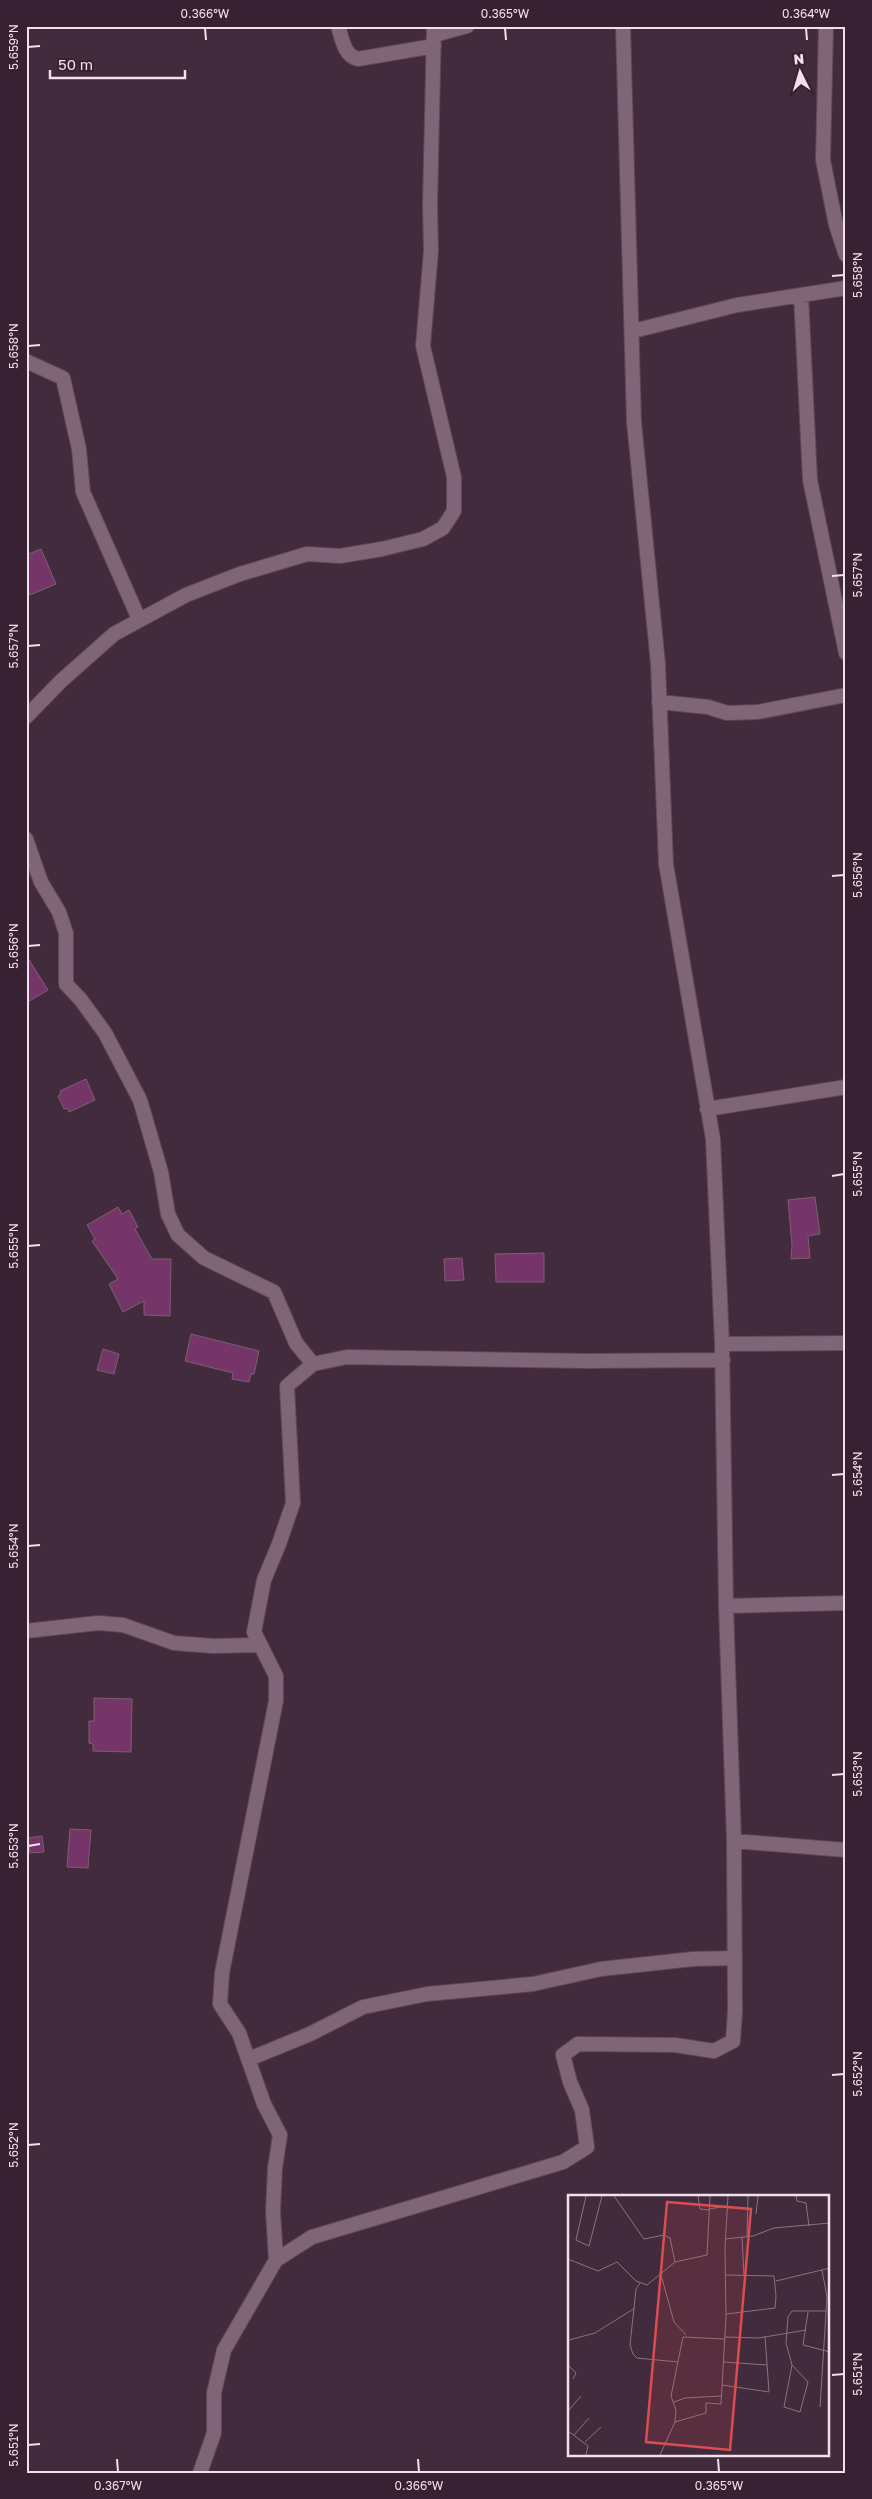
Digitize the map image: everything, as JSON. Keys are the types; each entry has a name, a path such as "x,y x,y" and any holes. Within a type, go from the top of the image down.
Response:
{"street":[{"path":"338,26 347,52 353,58 358,59 467,26"},
{"path":"200,2473 214,2433 214,2393 224,2350 276,2260 312,2237 563,2162 587,2147 582,2110 570,2082 564,2055 578,2044 675,2046 714,2051 732,2041 735,1958 734,1841 726,1606 723,1360 713,1140 666,864 657,654 634,422 624,26"},
{"path":"826,26 823,160 836,225 846,254"},
{"path":"26,717 67,675 114,634 139,619 204,588 240,574 307,554 340,556 382,549 423,539 443,528 454,511 454,476 423,346 430,251 434,36"},
{"path":"633,331 737,305 846,288"},
{"path":"800,295 810,480 846,652"},
{"path":"26,361 63,378 79,449 83,492 139,619"},
{"path":"659,702 708,707 727,713 734,713 758,712 846,695"},
{"path":"26,839 41,882 59,912 66,933 66,984 81,1000 105,1033 140,1100 161,1172 168,1214 178,1235 204,1258 274,1292 296,1343 313,1364"},
{"path":"708,1109 846,1087"},
{"path":"722,1344 846,1343"},
{"path":"276,2260 273,2212 275,2168 280,2135 264,2104 239,2033 220,2004 222,1973 276,1701 276,1676 254,1632 264,1580 293,1503 287,1386 313,1364 347,1357 723,1360"},
{"path":"726,1606 846,1603"},
{"path":"26,1630 98,1623 123,1625 174,1643 213,1646 260,1645"},
{"path":"734,1841 846,1850"},
{"path":"249,2059 310,2034 363,2006 427,1994 533,1984 601,1969 693,1959 735,1958"}],"building":[{"path":"41,549 56,584 30,595 26,587 26,555"},
{"path":"26,955 48,990 26,1003"},
{"path":"86,1079 95,1100 69,1112 67,1108 64,1109 58,1096 61,1094 60,1091"},
{"path":"815,1197 820,1234 808,1236 810,1258 791,1259 792,1245 788,1200"},
{"path":"118,1207 122,1214 129,1210 138,1227 135,1229 152,1259 171,1259 170,1316 144,1315 144,1301 123,1312 109,1284 118,1279 92,1241 95,1239 87,1225"},
{"path":"544,1253 544,1282 496,1282 495,1254"},
{"path":"462,1258 464,1280 445,1281 444,1259"},
{"path":"191,1334 259,1351 254,1374 251,1374 249,1382 232,1379 233,1373 185,1361"},
{"path":"103,1349 119,1354 114,1374 97,1370"},
{"path":"94,1698 132,1699 131,1752 93,1751 93,1744 89,1743 89,1721 94,1721"},
{"path":"70,1829 91,1830 88,1868 67,1867"},
{"path":"42,1836 44,1852 30,1853 28,1838"}]}
